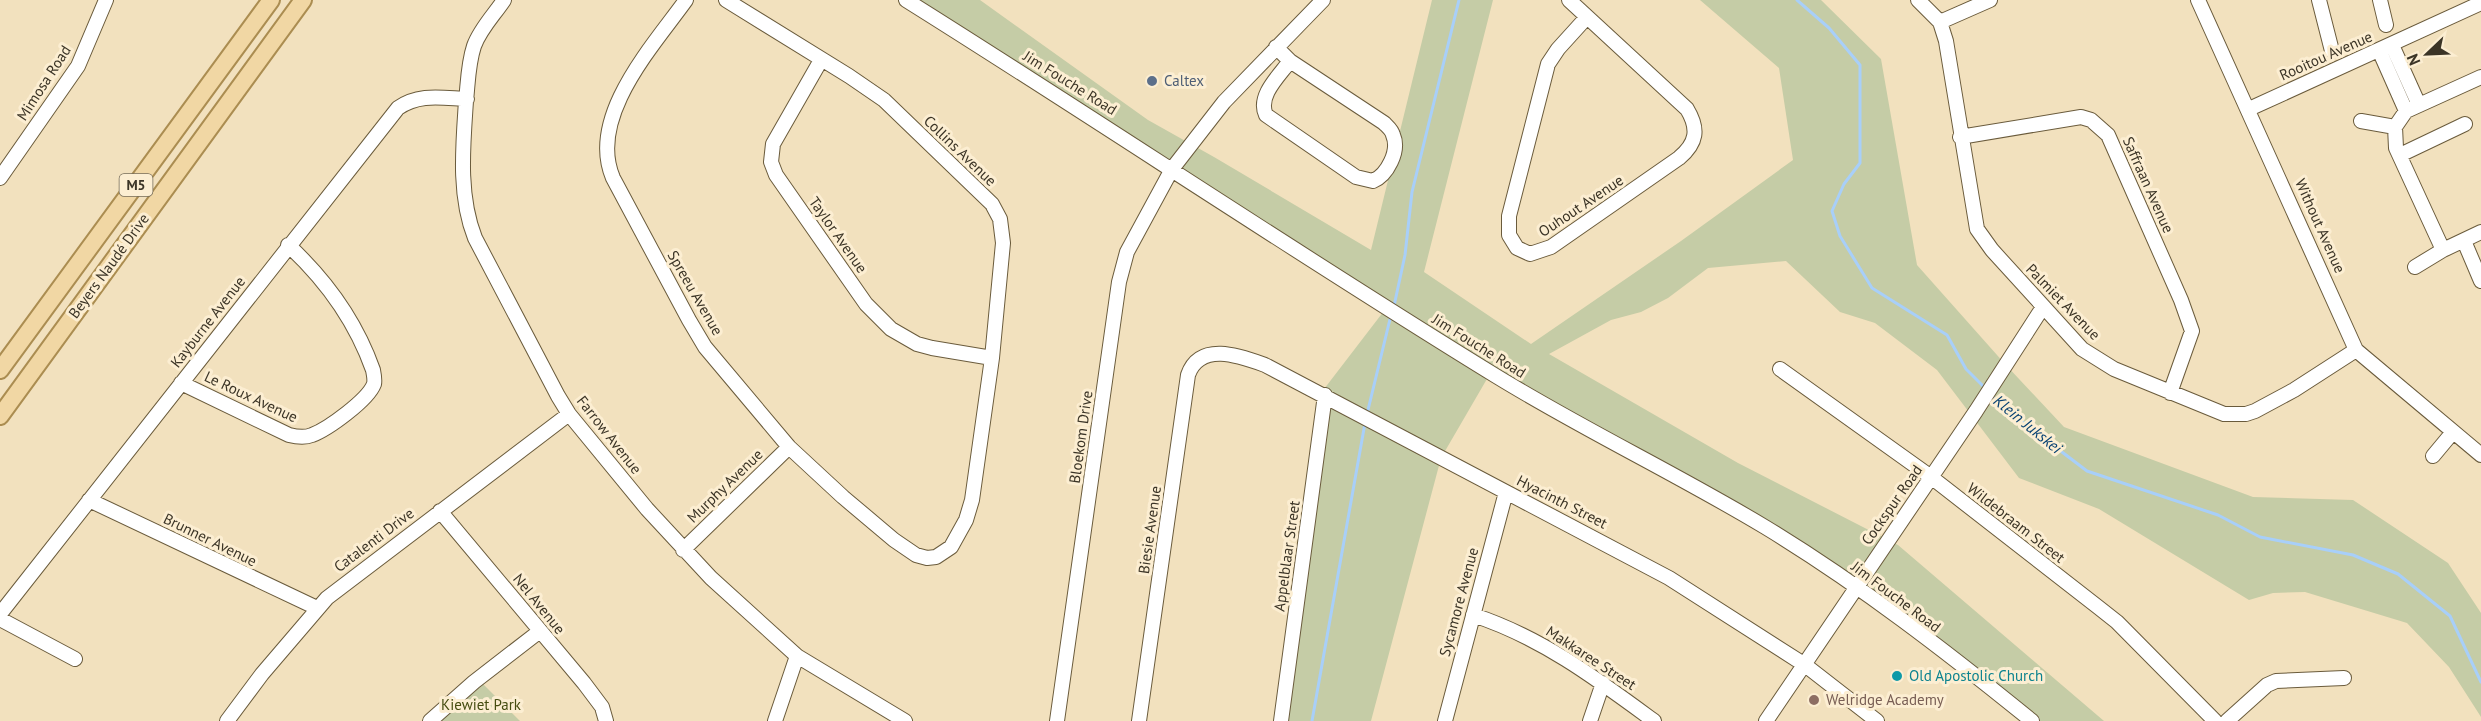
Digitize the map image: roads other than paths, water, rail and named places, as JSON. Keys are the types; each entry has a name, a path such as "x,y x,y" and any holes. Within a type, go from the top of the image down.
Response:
{"main road":[{"name":"Beyers Naudé Drive","path":"0,370 271,0"},
{"name":"Beyers Naudé Drive","path":"0,416 303,0"}],"street":[{"name":"Mimosa Road","path":"0,178 78,66 106,0"},
{"name":"Farrow Avenue","path":"504,0 479,35 468,74 464,184 469,222 474,238 568,414 647,510 683,550 741,607 797,656 905,721"},
{"name":"Spreeu Avenue","path":"686,0 620,95 608,141 609,168 696,333 789,447 894,540 916,555 927,558 944,554"},
{"name":"Collins Avenue","path":"726,0 884,100 992,204 1000,219 1003,243 992,358 972,500 966,520 956,539 944,554"},
{"name":"Jim Fouche Road","path":"906,0 1172,169 1273,237 1539,402 1762,525 1856,586 2032,721"},
{"path":"1172,169 1224,102 1323,0"},
{"name":"Ouhout Avenue","path":"1569,0 1687,110 1692,118 1696,136 1693,144 1679,158 1551,247 1536,253 1522,252 1512,242 1508,226 1539,97 1552,57 1587,17"},
{"path":"1918,0 1940,22 1990,0"},
{"name":"Without Avenue","path":"2198,0 2356,350 2481,455"},
{"path":"2319,0 2332,51"},
{"path":"2380,0 2386,25"},
{"name":"Rooitou Avenue","path":"2249,109 2481,3"},
{"name":"Palmiet Avenue","path":"1940,22 1946,41 1960,137 1977,229 1992,250 2082,349 2114,369 2224,414 2246,414 2294,390 2356,350"},
{"path":"1276,47 1290,61 1390,129 1395,140 1389,167 1384,174 1373,181 1356,177 1266,115 1263,103 1266,95 1290,61"},
{"path":"2386,47 2413,108"},
{"name":"Taylor Avenue","path":"821,60 773,144 771,162 776,175 866,304 891,329 916,344 992,358"},
{"path":"2394,127 2413,108 2481,77"},
{"name":"Kayburne Avenue","path":"0,614 398,108 410,99 467,99"},
{"name":"Saffraan Avenue","path":"1960,137 2081,117 2091,120 2108,135 2181,300 2192,331 2170,393"},
{"path":"2361,121 2394,127"},
{"path":"2400,155 2465,124"},
{"path":"2394,127 2396,148 2443,250"},
{"name":"Bloekom Drive","path":"1057,721 1120,273 1127,252 1172,169"},
{"path":"2415,267 2443,250 2475,238 2481,281"},
{"name":"Le Roux Avenue","path":"181,383 289,435 300,437 313,435 332,424 374,385 374,370 351,324 326,282 288,245"},
{"name":"Cockspur Road","path":"1766,721 2043,307"},
{"name":"Hyacinth Street","path":"1210,354 1232,355 1265,365 1669,578 1805,665 1877,721"},
{"name":"Biesie Avenue","path":"1139,721 1188,375 1196,361 1210,354"},
{"name":"Wildebraam Street","path":"1780,369 1931,477 2117,622 2215,721"},
{"name":"Appelblaar Street","path":"1281,721 1325,395"},
{"name":"Catalenti Drive","path":"227,721 262,674 317,608 341,586 568,414"},
{"path":"2433,456 2453,432"},
{"name":"Murphy Avenue","path":"683,550 789,447"},
{"name":"Sycamore Avenue","path":"1445,721 1506,492"},
{"name":"Brunner Avenue","path":"89,500 317,608"},
{"name":"Nel Avenue","path":"440,511 596,699 602,707 606,721"},
{"name":"Makkaree Street","path":"1473,615 1551,648 1654,721"},
{"path":"0,619 75,659"},
{"path":"430,721 467,688 540,631"},
{"path":"775,721 797,656"},
{"path":"2227,721 2276,681 2344,678"},
{"path":"1590,721 1603,683"}],"waterway":[{"path":"1394,306 1405,255 1412,192 1459,0"},
{"name":"Klein Jukskei","path":"1797,0 1829,28 1860,65 1860,163 1844,184 1832,211 1840,236 1872,288 1947,335 1966,369 1986,389"},
{"path":"1367,414 1391,315"},
{"name":"Klein Jukskei","path":"1992,396 2004,408 2087,471 2218,515 2260,537 2353,555 2398,574 2450,616 2481,682"},
{"path":"1312,721 1365,423"}],"place":[{"name":"Caltex","path":"1152,81"},
{"name":"Old Apostolic Church","path":"1897,676"},
{"name":"Welridge Academy","path":"1814,700"}],"park label":[{"name":"Kiewiet Park","path":"481,705"}]}
